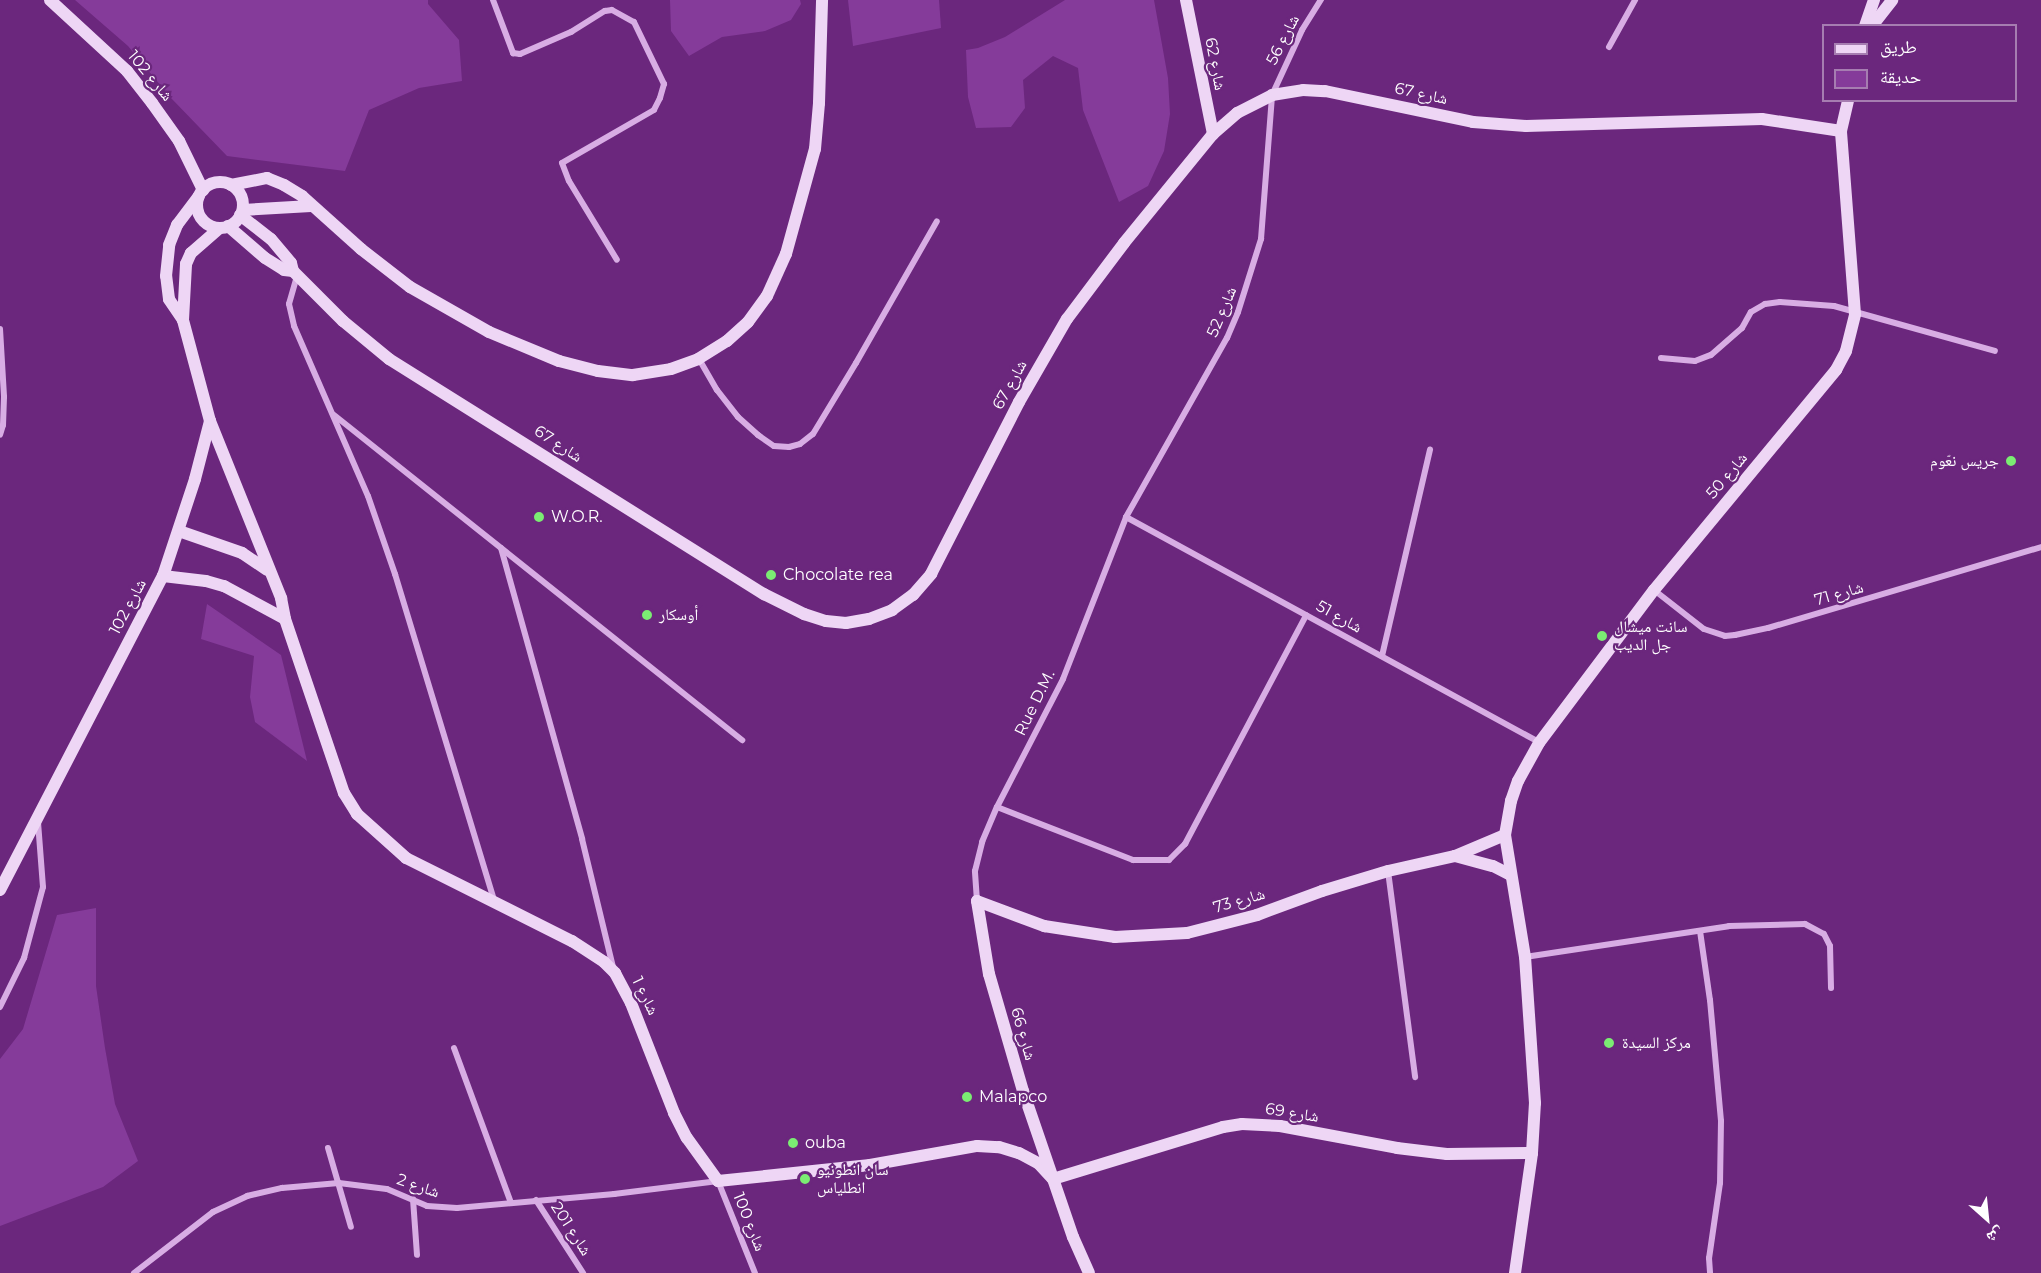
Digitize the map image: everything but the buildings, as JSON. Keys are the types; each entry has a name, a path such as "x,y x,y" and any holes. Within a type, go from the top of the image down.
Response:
{"street":[{"name":"شارع 102","path":"50,0 98,42 140,87 179,141 201,193"},
{"path":"492,0 513,53 520,54 571,32 604,11 612,10 634,22 664,84 654,110 562,163 569,181 617,260"},
{"path":"183,320 169,299 166,276 169,246 185,210 201,193 216,182 231,185 267,178 302,196 311,206 410,287 489,332 559,361 598,371 633,375 670,369 698,358 727,340 748,322 767,296 786,254 815,148 819,103 822,0"},
{"name":"شارع 62","path":"1186,0 1213,134"},
{"name":"شارع 56","path":"1272,95 1293,47 1321,0"},
{"path":"1609,47 1635,0"},
{"path":"1866,24 1874,0"},
{"path":"1874,24 1892,0"},
{"name":"شارع 67","path":"295,273 343,321 389,359 754,588 804,615 826,621 858,621 892,610 913,595 931,574 1020,402 1067,319 1117,252 1213,134 1237,113 1272,95 1302,90 1325,91 1473,122 1526,126 1762,119 1841,131"},
{"name":"شارع 52","path":"1125,517 1227,338 1248,283 1261,239 1272,95"},
{"name":"شارع 50","path":"1515,1273 1532,1153 1534,1084 1525,957 1509,874 1505,835 1510,801 1539,743 1654,590 1836,370 1846,351 1855,311 1841,131 1848,102"},
{"path":"231,185 241,196 242,213 271,239 291,263 295,273 289,312 368,496 395,574 495,904"},
{"path":"201,193 198,211 201,218 213,227 224,227 265,258 295,273"},
{"path":"210,421 183,320 186,264 191,253 242,213 311,206"},
{"path":"698,358 731,408 758,435 774,446 789,447 800,444 813,434 937,221"},
{"path":"1660,358 1695,361 1711,355 1742,328 1751,312 1765,304 1780,302 1823,305 1855,311 1995,351"},
{"path":"0,329 4,397 3,425 0,435"},
{"path":"334,415 742,740"},
{"name":"شارع 102","path":"0,890 163,576 179,531 210,421"},
{"name":"شارع 1","path":"210,421 281,598 285,620 344,793 357,814 406,858 572,941 604,962 615,973 648,1042 674,1113 687,1138 718,1180"},
{"path":"1382,656 1430,450"},
{"name":"شارع 51","path":"1125,517 1539,743"},
{"name":"Rue D.M.","path":"976,901 975,871 982,842 997,807 1063,679 1125,517"},
{"path":"179,531 242,553 268,570"},
{"name":"شارع 71","path":"1654,590 1704,629 1725,636 1736,635 1768,628 2041,547"},
{"path":"501,548 582,839 615,973"},
{"path":"163,576 206,581 224,586 285,620"},
{"path":"997,807 1133,860 1169,860 1185,844 1306,615"},
{"path":"0,1007 24,958 43,886 37,816"},
{"name":"شارع 73","path":"976,901 1044,926 1115,937 1187,933 1257,915 1322,891 1388,871 1455,856 1505,835"},
{"path":"1455,856 1494,866 1509,874"},
{"path":"1388,871 1415,1077"},
{"name":"شارع 66","path":"976,901 989,974 1001,1018 1053,1179 1089,1273"},
{"path":"1525,957 1700,931 1796,923 1812,926 1824,934 1830,946 1831,988"},
{"path":"1700,931 1710,1000 1721,1121 1720,1183 1709,1258 1710,1273"},
{"path":"454,1048 511,1203"},
{"name":"شارع 69","path":"1053,1179 1223,1127 1242,1124 1280,1126 1397,1148 1447,1154 1532,1153"},
{"path":"718,1180 870,1165 977,1146 999,1146 1019,1153 1038,1163 1053,1179"},
{"path":"328,1148 351,1227"},
{"name":"شارع 2","path":"134,1273 213,1212 247,1196 282,1188 339,1183 387,1189 438,1208 511,1203 718,1180"},
{"name":"شارع 100","path":"718,1180 755,1273"},
{"path":"413,1199 417,1255"},
{"name":"شارع 201","path":"536,1200 583,1273"}],"green space":[{"path":"75,0 428,0 428,4 459,40 462,81 419,88 369,110 345,171 227,156 171,98 128,46"},
{"path":"670,0 800,0 801,4 791,20 765,31 722,37 689,56 671,31"},
{"path":"848,0 939,0 941,28 853,46"},
{"path":"1065,0 1154,0 1168,78 1170,114 1164,151 1148,186 1119,202 1083,110 1078,68 1053,56 1023,80 1025,108 1011,127 976,128 968,97 966,50 978,48 1005,37"},
{"path":"207,604 281,655 307,761 255,722 250,697 254,656 201,639"},
{"path":"96,908 96,986 105,1048 115,1104 138,1161 103,1187 0,1226 0,1059 23,1029 57,915"}],"place":[{"name":"جريس نعّوم","path":"2011,461"},
{"name":"W.O.R.","path":"539,517"},
{"name":"Chocolate rea","path":"771,575"},
{"name":"أوسكار","path":"647,615"},
{"name":"سانت ميشال جل الديب","path":"1602,636"},
{"name":"مركز السيدة","path":"1609,1043"},
{"name":"Malapco","path":"967,1097"},
{"name":"ouba","path":"793,1143"},
{"name":"سان انطونيو انطلياس","path":"805,1179"}]}
